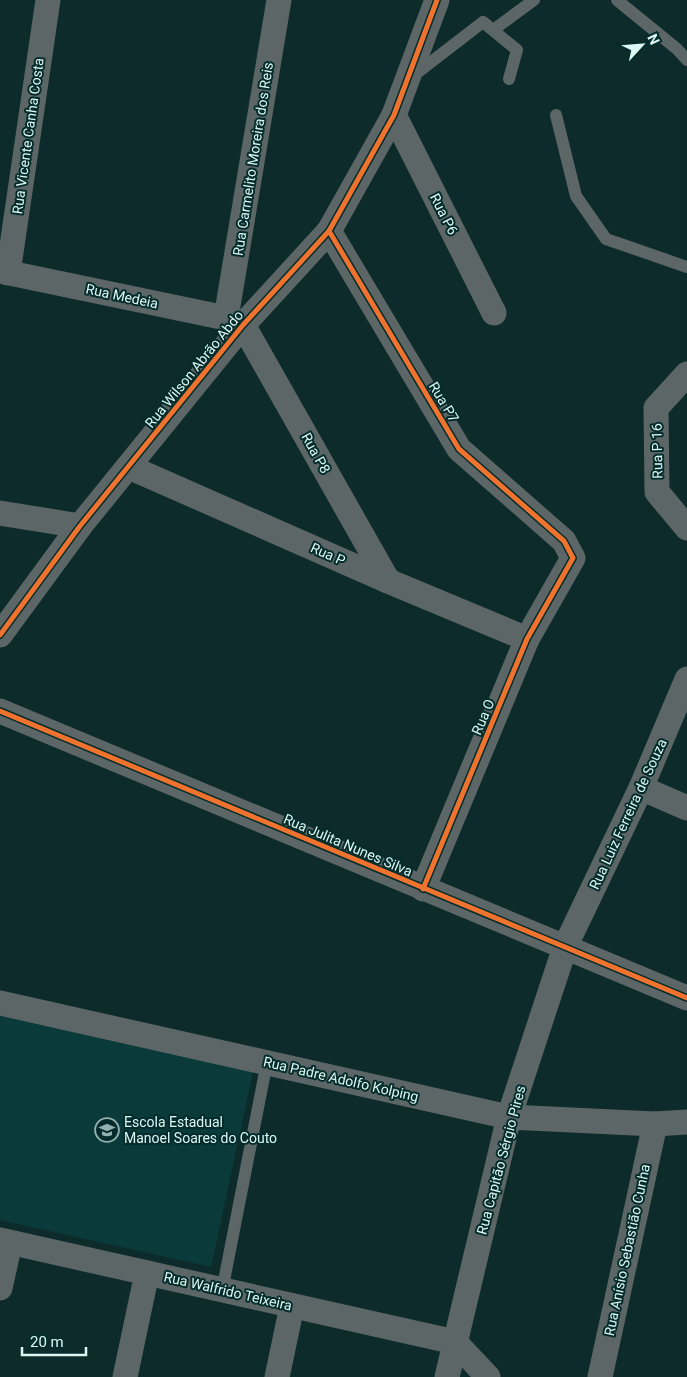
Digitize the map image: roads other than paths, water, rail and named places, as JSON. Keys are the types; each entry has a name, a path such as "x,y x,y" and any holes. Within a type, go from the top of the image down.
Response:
{"street":[{"name":"Rua Vicente Canha Costa","path":"4,272 48,0"},
{"name":"Rua Carmelito Moreira dos Reis","path":"235,321 279,0"},
{"name":"Rua Wilson Abrão Abdo","path":"0,636 80,526 129,467 235,321 329,231 394,115 437,0"},
{"name":"Rua P6","path":"394,115 494,313"},
{"name":"Rua P7","path":"329,231 459,449 564,542 572,558"},
{"name":"Rua Medeia","path":"4,272 235,321"},
{"name":"Rua P8","path":"235,321 388,581"},
{"name":"Rua P 16","path":"687,374 656,408 657,492 687,528"},
{"name":"Rua P","path":"129,467 388,581 527,639"},
{"path":"0,513 80,526"},
{"name":"Rua O","path":"423,889 527,639 572,558"},
{"name":"Rua Luiz Ferreira de Souza","path":"565,947 641,788 687,679"},
{"name":"Rua Julita Nunes Silva","path":"0,711 687,998"},
{"path":"641,788 687,808"},
{"name":"Rua Capitão Sérgio Pires","path":"447,1377 510,1116 565,947"},
{"name":"Rua Padre Adolfo Kolping","path":"0,1003 510,1116 655,1124 687,1122"},
{"name":"Rua Anísio Sebastião Cunha","path":"600,1377 655,1124"},
{"path":"0,1288 5,1241"},
{"name":"Rua Walfrido Teixeira","path":"5,1241 455,1342"},
{"path":"125,1377 147,1273"},
{"path":"277,1377 292,1306"},
{"path":"455,1342 488,1377"}],"lane":[{"path":"493,30 534,0"},
{"path":"617,0 677,49 687,60"},
{"path":"407,81 483,22 517,50 509,79"},
{"path":"556,115 576,196 606,239 687,267"},
{"path":"222,1291 267,1062"}],"place":[{"name":"Escola Estadual Manoel Soares do Couto","path":"107,1130"}]}
